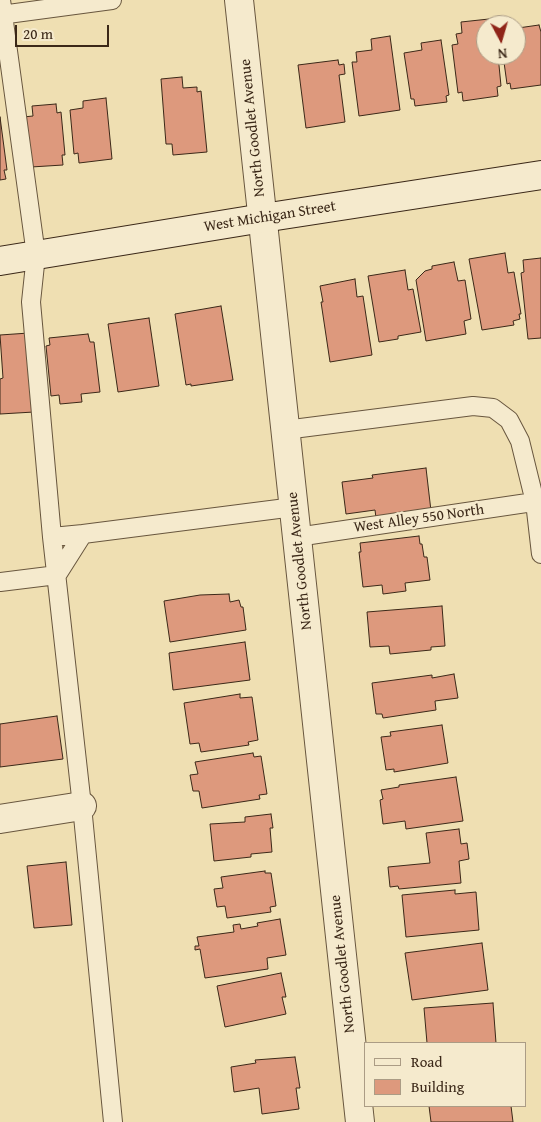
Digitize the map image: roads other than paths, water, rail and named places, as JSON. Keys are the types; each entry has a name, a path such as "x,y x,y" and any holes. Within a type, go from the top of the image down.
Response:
{"street":[{"name":"North Goodlet Avenue","path":"239,0 360,1122"},
{"name":"West Michigan Street","path":"0,261 541,175"},
{"path":"0,819 82,806"}],"lane":[{"path":"112,0 1,10 36,255 32,302 52,537 82,806 113,1122"},
{"path":"285,430 473,406 493,408 509,420 520,441 538,502 541,554"},
{"name":"West Alley 550 North","path":"297,537 538,502"},
{"path":"52,537 294,506"},
{"path":"57,575 83,534"},
{"path":"0,582 57,575"}]}
